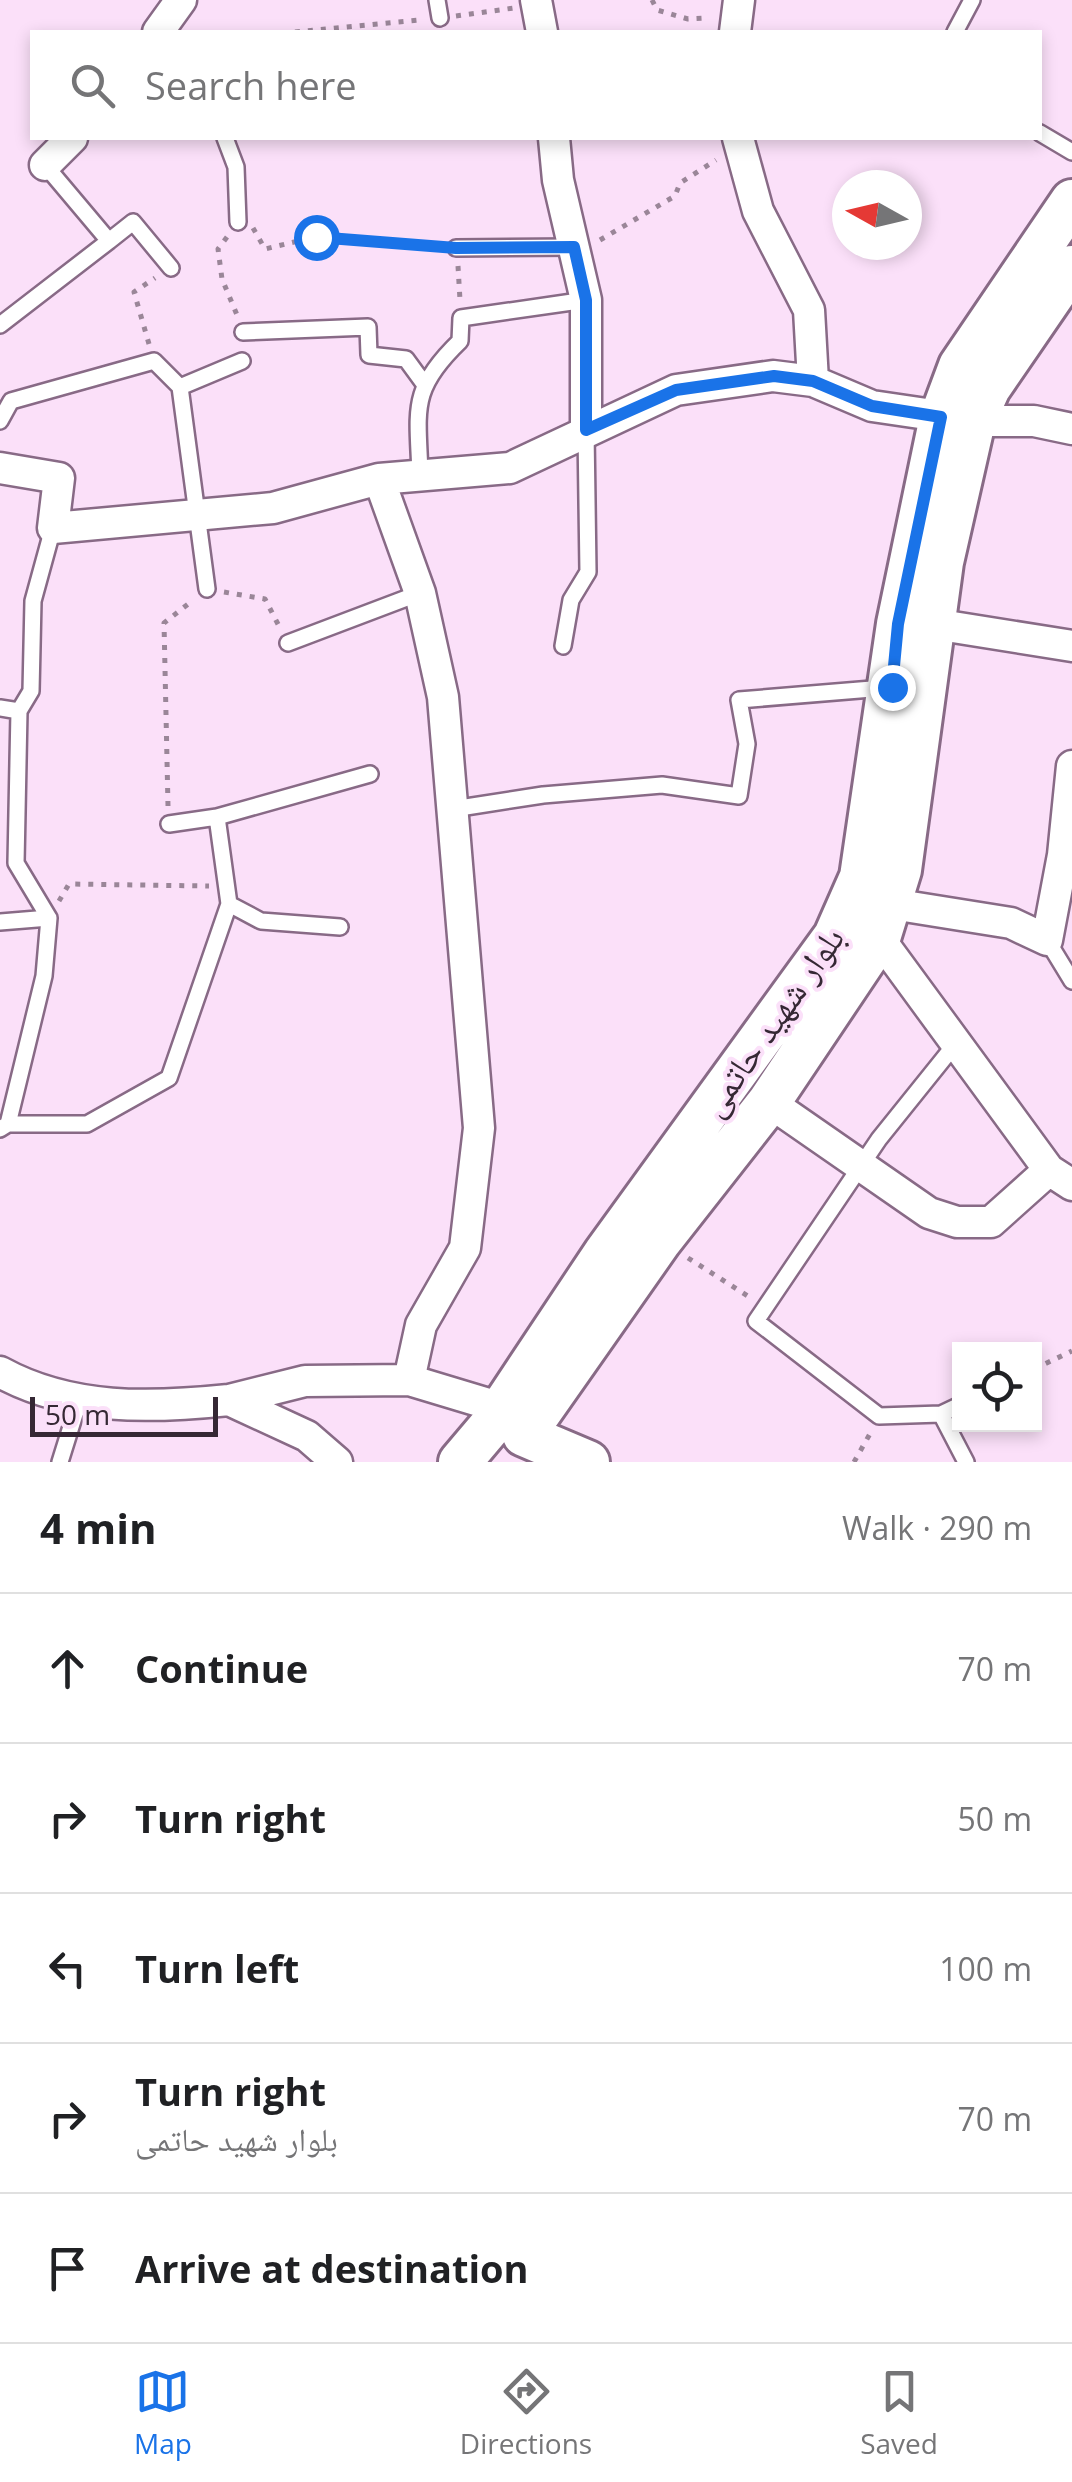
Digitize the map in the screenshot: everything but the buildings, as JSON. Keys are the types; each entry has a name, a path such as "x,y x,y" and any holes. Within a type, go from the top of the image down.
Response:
{"main road":[{"name":"بلوار شهید حاتمی","path":"460,1462 506,1434 660,1241 769,1102 885,921 934,624 958,419 960,366 1072,201"},
{"name":"بلوار شهید حاتمی","path":"506,1434 605,1253 835,936 862,877 901,606 958,419 990,388 1072,267"},
{"path":"506,1434 588,1462"}],"street":[{"path":"159,30 181,0"},
{"path":"45,165 70,140"},
{"path":"554,140 558,180 586,300 586,430"},
{"path":"738,142 758,210 809,310 813,381"},
{"path":"0,468 58,478 53,528 273,508 379,479 510,468 676,390 774,376 813,381 872,406 958,419 1034,421 1072,429"},
{"path":"379,479 420,592 443,697 479,1128 465,1248 421,1325 410,1380"},
{"path":"934,624 1072,646"},
{"path":"885,921 1010,923 1047,940 1063,855 1072,766"},
{"path":"769,1102 929,1213 957,1222 991,1222 1061,1178 956,1042 885,921"},
{"path":"0,1372 32,1390 80,1401 166,1406 229,1400 305,1381 410,1380 506,1434"},
{"path":"229,1400 307,1436 337,1462"}],"lane":[{"path":"437,0 440,18"},
{"path":"956,30 972,0"},
{"path":"1042,133 1072,152"},
{"path":"225,140 236,167 238,222"},
{"path":"45,165 108,241"},
{"path":"0,325 132,222 171,268"},
{"path":"456,248 574,247"},
{"path":"420,475 418,397 439,361 460,341 461,318 586,300"},
{"path":"243,332 368,327 369,355 406,358 424,386"},
{"path":"0,421 11,401 154,361 180,387 207,589"},
{"path":"180,387 242,361"},
{"path":"563,646 571,600 588,572 586,430"},
{"path":"53,528 33,601 31,691 19,711 16,862 49,918 44,976 4,1127 86,1124 169,1078 229,904 217,817"},
{"path":"288,643 420,592"},
{"path":"453,809 543,795 662,785 739,796 747,744 739,700 892,687"},
{"path":"0,708 19,711"},
{"path":"169,824 217,817 370,774"},
{"path":"229,904 261,921 340,927"},
{"path":"0,922 49,918"},
{"path":"1047,940 1072,981"},
{"path":"952,1410 942,1414 879,1416 756,1321 861,1166 956,1042"},
{"path":"60,1462 80,1401"},
{"path":"942,1414 966,1462"}],"path":[{"path":"652,0 657,10 688,19 737,17"},
{"path":"316,30 538,13"},
{"path":"574,247 588,247 675,196 680,183 738,142"},
{"path":"243,332 222,278 218,249 238,222 253,228 265,249 316,237 456,248 461,318"},
{"path":"154,361 134,292 171,268"},
{"path":"169,824 164,623 207,589 265,599 288,643"},
{"path":"49,918 69,884 226,886"},
{"path":"660,1241 765,1307"},
{"path":"1042,1365 1072,1351"},
{"path":"854,1462 879,1416"}],"route":[{"path":"316,237 456,248 574,247 586,300 586,430 676,390 774,376 813,381 872,406 941,417 898,624 892,687"}]}
